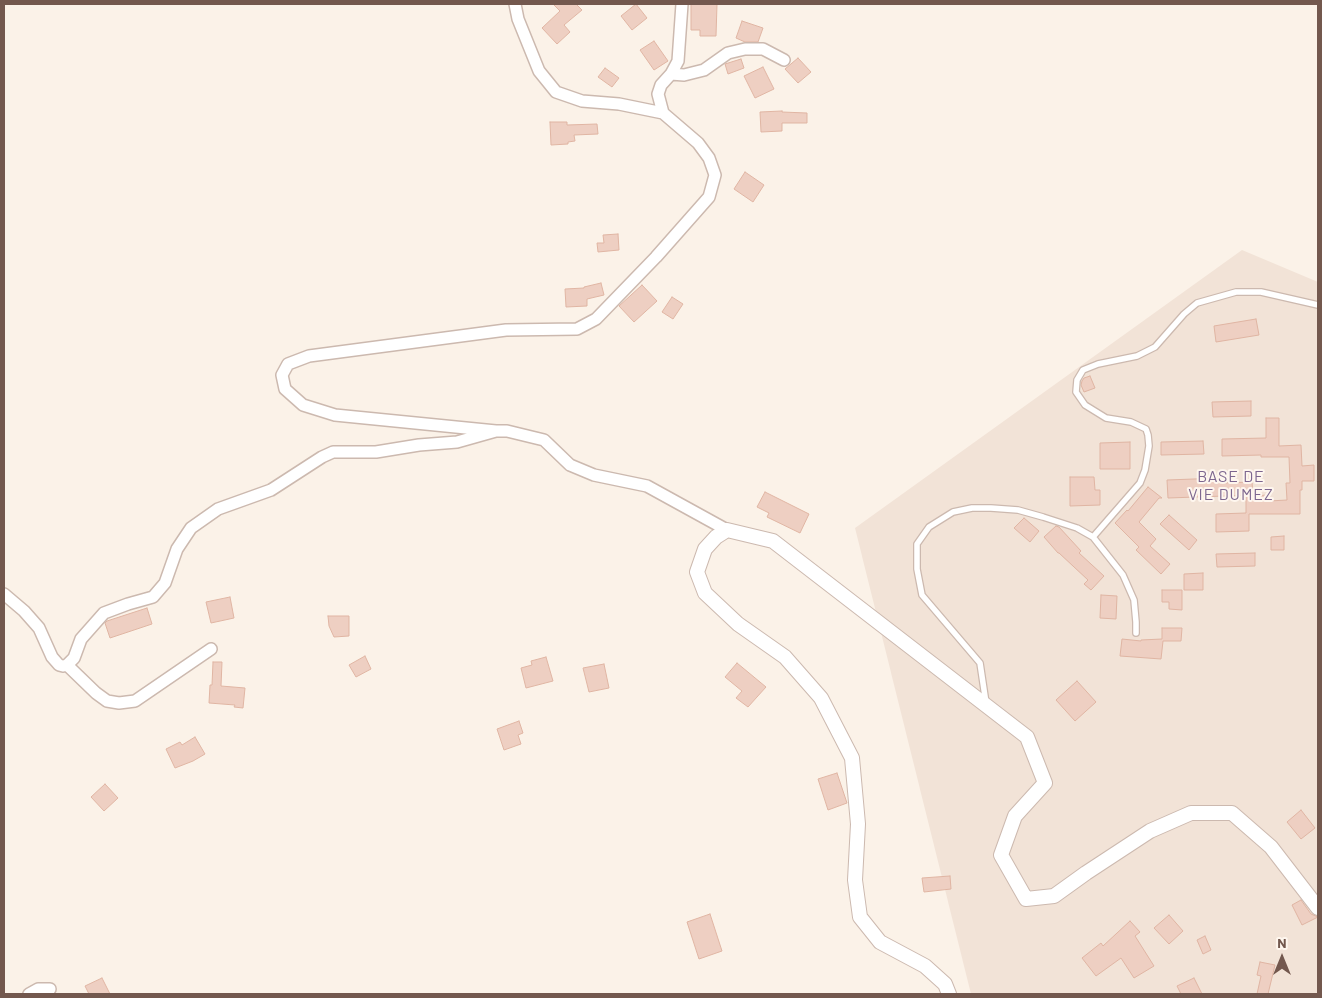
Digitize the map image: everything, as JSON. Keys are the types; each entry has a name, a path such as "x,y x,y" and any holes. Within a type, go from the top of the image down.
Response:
{"street":[{"path":"515,4 518,19 539,71 556,92 582,100 619,104 663,113 698,143 709,158 715,175 709,197 656,257 596,319 577,329 506,330 309,356 288,364 282,376 284,389 303,404 335,415 507,431 544,440 570,465 594,475 647,486 727,530 773,540 1027,736 1045,783 1014,816 1001,855 1026,899 1054,896 1086,872 1150,831 1191,813 1232,813 1272,847 1318,908"},
{"path":"663,113 658,94 661,85 678,61 682,4"},
{"path":"670,74 684,75 704,70 728,53 744,49 763,49 784,60"},
{"path":"4,594 24,611 38,628 58,665 68,665 74,658 81,639 104,613 152,597 165,583 177,549 192,528 218,509 271,490 333,452 376,452 419,445 457,442 496,431"},
{"path":"727,530 716,537 705,549 697,572 705,593 738,624 785,657 821,698 852,758 858,824 855,880 860,917 880,942 925,966 945,984 949,994"},
{"path":"68,665 96,693 107,701 119,703 135,702 211,649"},
{"path":"30,994 38,989 50,989"}],"lane":[{"path":"1093,537 1140,483 1145,470 1149,446 1146,429 1131,422 1106,418 1085,405 1076,392 1077,380 1083,370 1098,364 1137,356 1155,347 1184,314 1197,303 1236,292 1261,292 1318,305"},
{"path":"986,705 980,663 922,595 917,569 917,544 929,527 953,512 972,508 1018,510 1043,516 1077,528 1093,537 1123,575 1134,600 1136,633"}],"shaded area":[{"path":"1242,250 1318,282 1318,994 971,994 855,528"}],"building":[{"path":"553,4 576,4 582,10 564,25 570,32 557,44 542,28 560,11"},
{"path":"636,4 647,18 632,30 621,16"},
{"path":"691,4 717,4 716,36 700,36 700,30 691,30"},
{"path":"742,21 763,28 758,42 745,42 736,38"},
{"path":"654,41 668,61 654,70 640,50"},
{"path":"798,58 811,72 798,83 785,69"},
{"path":"741,59 744,68 728,74 725,64"},
{"path":"763,67 774,89 755,98 744,76"},
{"path":"605,68 619,78 612,87 598,77"},
{"path":"760,112 807,113 807,123 782,123 782,131 761,132"},
{"path":"550,122 567,122 567,125 597,124 598,134 574,135 575,141 568,142 568,144 551,145"},
{"path":"745,172 764,185 753,202 734,189"},
{"path":"618,234 619,250 598,252 597,243 604,243 603,235"},
{"path":"601,283 604,295 587,299 587,306 566,307 565,289 584,288"},
{"path":"642,285 657,301 634,322 619,306"},
{"path":"672,297 683,304 673,319 662,312"},
{"path":"1256,319 1259,335 1216,342 1214,326"},
{"path":"1090,376 1095,388 1084,392 1081,385 1082,381"},
{"path":"1251,401 1251,416 1213,417 1212,402"},
{"path":"1266,418 1279,418 1279,446 1301,445 1302,466 1314,465 1314,481 1302,481 1300,514 1249,514 1249,531 1216,532 1216,514 1246,513 1246,496 1269,495 1269,501 1287,500 1286,483 1290,483 1289,457 1261,457 1261,455 1222,456 1222,439 1266,438"},
{"path":"1203,441 1204,454 1161,455 1161,442"},
{"path":"1130,442 1130,469 1100,469 1100,443"},
{"path":"1070,477 1094,477 1095,490 1100,490 1100,505 1070,506"},
{"path":"1221,478 1221,483 1252,482 1253,495 1168,498 1167,480"},
{"path":"1148,487 1162,498 1159,498 1139,522 1156,539 1150,546 1170,564 1161,574 1136,550 1139,547 1115,523"},
{"path":"765,492 809,514 800,533 767,517 769,513 757,507"},
{"path":"1169,515 1197,540 1189,550 1160,524"},
{"path":"1024,518 1039,531 1030,542 1014,528"},
{"path":"1056,526 1081,551 1079,553 1104,576 1091,590 1084,584 1088,580 1058,553 1044,537"},
{"path":"1284,536 1284,550 1271,550 1271,537"},
{"path":"1255,553 1255,566 1217,567 1216,554"},
{"path":"1203,573 1203,590 1184,590 1184,574"},
{"path":"1162,590 1182,590 1182,610 1169,609 1169,602 1162,602"},
{"path":"1101,595 1117,596 1116,619 1100,618"},
{"path":"230,597 234,618 211,623 206,602"},
{"path":"147,608 152,624 110,638 105,623 107,621"},
{"path":"328,616 349,616 349,636 334,637 329,626"},
{"path":"1162,628 1182,628 1181,641 1163,641 1161,659 1120,656 1122,639 1141,641 1162,639"},
{"path":"365,656 371,669 356,677 349,665"},
{"path":"546,657 553,681 526,688 521,668 532,665 531,661"},
{"path":"213,662 222,662 221,686 245,688 243,708 234,707 235,705 209,703"},
{"path":"737,663 766,687 748,707 736,698 742,691 725,677"},
{"path":"604,664 609,688 589,692 583,668"},
{"path":"1077,681 1096,702 1075,721 1056,700"},
{"path":"519,721 523,733 518,735 521,744 504,750 497,729"},
{"path":"195,737 205,754 175,768 166,749 180,742 182,745"},
{"path":"837,773 847,803 828,810 818,779"},
{"path":"105,784 118,798 104,811 91,797"},
{"path":"1301,810 1315,828 1301,839 1287,822"},
{"path":"950,876 951,889 924,892 922,878"},
{"path":"1301,900 1311,914 1318,917 1302,925 1292,905"},
{"path":"710,914 722,951 699,959 687,922"},
{"path":"1169,915 1183,931 1169,944 1154,928"},
{"path":"1130,921 1140,932 1135,936 1154,966 1134,978 1121,958 1096,976 1082,958 1101,943 1103,946"},
{"path":"1205,936 1211,950 1203,954 1197,940"},
{"path":"1260,962 1275,965 1268,994 1257,994 1261,976 1257,975"},
{"path":"102,978 110,994 89,994 85,986"},
{"path":"1194,978 1202,994 1181,994 1177,986"}],"district":[{"name":"BASE DE VIE DUMEZ","path":"1231,486"}]}
